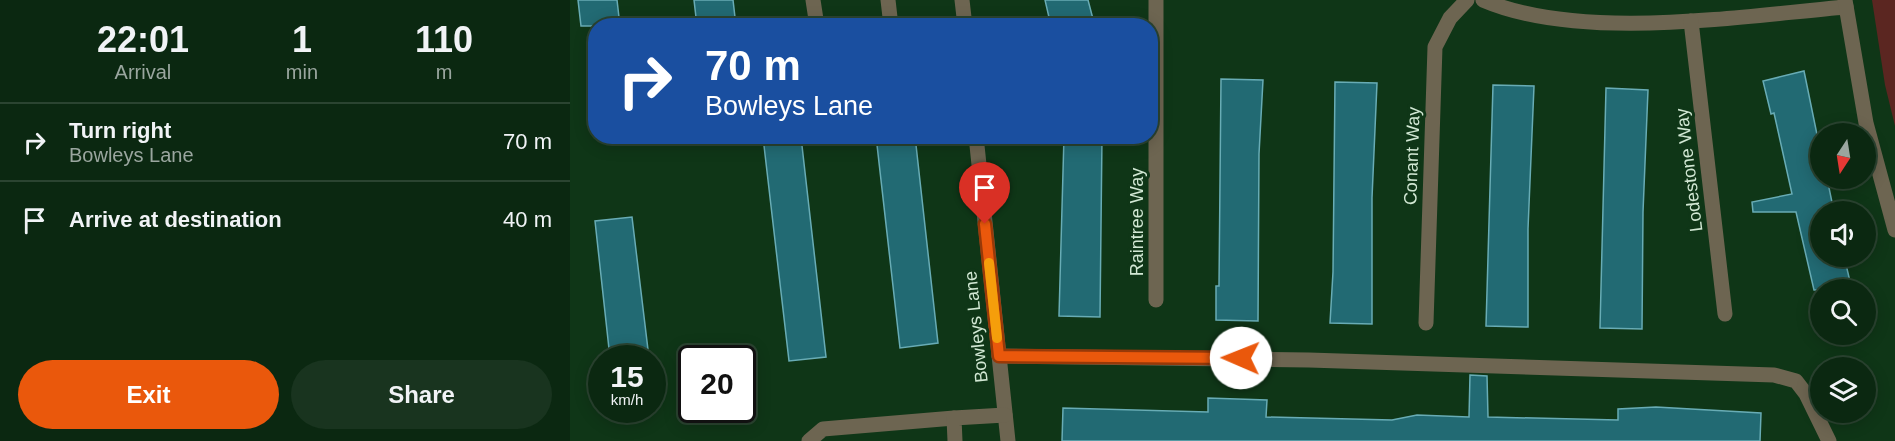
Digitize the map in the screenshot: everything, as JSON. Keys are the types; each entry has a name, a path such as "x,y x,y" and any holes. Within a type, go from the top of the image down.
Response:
{"street":[{"path":"813,0 815,18"},
{"path":"888,0 890,18"},
{"path":"960,18 962,0"},
{"name":"Raintree Way","path":"1156,0 1156,18"},
{"name":"Conant Way","path":"1426,323 1435,47 1450,18 1467,0"},
{"path":"1483,0 1520,12 1578,21 1691,21 1845,3 1866,123 1895,230"},
{"name":"Lodestone Way","path":"1691,21 1725,314"},
{"name":"Bowleys Lane","path":"977,144 1008,441"},
{"name":"Raintree Way","path":"1156,144 1156,300"},
{"path":"999,356 1309,360 1774,375 1796,381 1806,394 1829,441"},
{"path":"809,441 823,429 1005,415"},
{"path":"954,418 955,441"}],"shaded area":[{"path":"1872,0 1895,0 1895,126 1885,85"}],"building":[{"path":"578,0 617,0 619,18 588,18 588,26 581,26"},
{"path":"694,0 733,0 735,18 696,18"},
{"path":"1045,0 1088,0 1093,18 1049,18"},
{"path":"1804,71 1815,123 1810,123 1810,189 1829,189 1832,201 1810,201 1810,267 1847,267 1849,279 1811,279 1796,212 1753,212 1752,202 1792,194 1774,113 1771,114 1763,81"},
{"path":"1221,79 1263,80 1259,154 1258,321 1216,320 1216,286 1219,286"},
{"path":"1335,82 1377,83 1372,198 1372,324 1330,323 1333,272"},
{"path":"1493,85 1534,86 1528,229 1528,327 1486,326"},
{"path":"1606,88 1648,90 1643,212 1642,329 1600,328"},
{"path":"764,144 802,144 826,357 789,361"},
{"path":"877,144 916,144 938,343 900,348"},
{"path":"1064,144 1102,144 1100,317 1059,316"},
{"path":"632,217 647,345 609,345 595,221"},
{"path":"1470,375 1487,376 1488,417 1618,420 1618,409 1656,407 1761,413 1760,441 1062,441 1063,408 1208,412 1208,398 1267,400 1266,417 1392,420 1417,415 1469,417"}],"slow traffic":[{"path":"989,263 997,338"}],"route":[{"path":"985,224 999,356 1241,358"}]}
